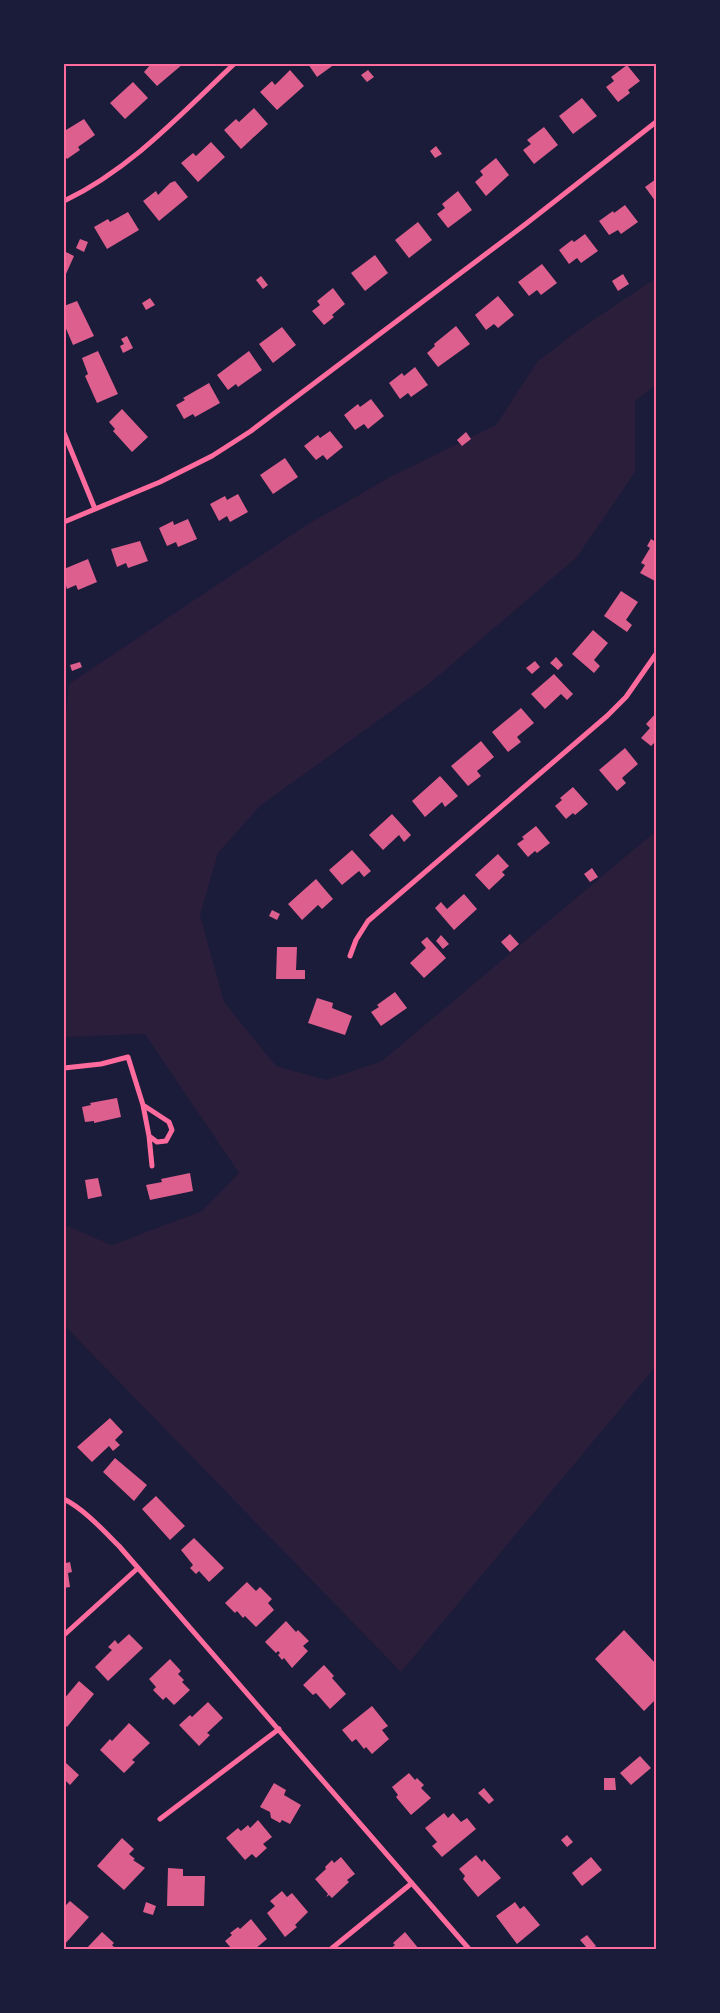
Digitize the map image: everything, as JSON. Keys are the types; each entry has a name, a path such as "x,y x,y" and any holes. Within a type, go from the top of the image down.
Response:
{"street":[{"path":"64,201 101,181 128,163 234,64"},
{"path":"64,522 160,482 212,456 251,431 527,223 656,122"},
{"path":"64,433 94,509"},
{"path":"350,956 356,940 368,921 607,716 626,697 656,654"},
{"path":"64,1068 101,1064 128,1057 143,1105 152,1166"},
{"path":"143,1105 169,1122 172,1130 166,1141 157,1142 149,1136"},
{"path":"64,1499 95,1522 138,1568 469,1949"},
{"path":"64,1635 138,1568"},
{"path":"160,1819 279,1729"},
{"path":"331,1949 412,1883"}],"shaded area":[{"path":"656,278 656,385 635,401 635,472 577,557 430,683 260,806 218,853 200,915 224,1002 276,1066 326,1080 382,1061 656,831 656,1366 401,1672 64,1325 64,1225 112,1245 202,1211 239,1173 145,1034 64,1037 64,733 69,684 305,526 390,477 496,425 538,361 580,329"}],"building":[{"path":"151,64 183,64 157,86 144,72"},
{"path":"308,64 335,64 317,77"},
{"path":"627,65 640,81 628,90 630,93 618,102 606,87 614,81 611,77"},
{"path":"290,70 304,86 277,110 260,92 272,81 275,85"},
{"path":"368,70 374,77 367,82 361,75"},
{"path":"133,82 148,98 125,119 110,103"},
{"path":"582,98 597,116 573,134 559,116"},
{"path":"254,108 268,124 241,149 224,130 236,119 239,122"},
{"path":"84,119 95,135 78,147 80,150 67,159 64,155 64,127 66,130"},
{"path":"544,127 558,145 534,164 523,150 531,144 527,140"},
{"path":"211,142 225,157 198,182 181,163 193,153 196,156"},
{"path":"436,146 442,154 435,158 430,151"},
{"path":"496,158 509,175 486,196 475,182 483,175 480,171"},
{"path":"656,179 656,202 645,187"},
{"path":"175,181 188,197 159,221 143,201 156,191 158,195 170,183"},
{"path":"458,191 472,210 448,228 437,214 445,208 442,204"},
{"path":"625,205 638,222 621,234 618,230 609,235 599,221"},
{"path":"128,212 139,230 107,249 94,227 108,219 110,222"},
{"path":"418,222 432,240 409,258 395,240"},
{"path":"585,234 598,251 581,263 577,258 569,264 559,250 572,240 574,242"},
{"path":"80,239 88,242 84,252 76,248"},
{"path":"64,251 74,256 66,274 64,272"},
{"path":"375,255 388,273 365,291 351,273"},
{"path":"542,264 557,283 541,295 537,290 529,296 518,282"},
{"path":"623,274 629,284 618,291 612,281"},
{"path":"261,276 268,285 263,289 256,280"},
{"path":"333,288 345,304 324,325 312,311 320,305 317,301"},
{"path":"498,296 514,315 498,328 494,324 486,330 475,315"},
{"path":"150,298 155,305 146,310 142,303"},
{"path":"77,301 94,336 73,345 64,324 64,306"},
{"path":"456,326 470,344 438,367 427,353 435,346 434,344"},
{"path":"282,327 296,345 273,363 259,344"},
{"path":"127,336 133,348 123,353 120,346 124,344 121,339"},
{"path":"98,351 118,394 97,403 85,376 88,374 82,358"},
{"path":"249,351 262,370 238,387 236,384 228,390 217,375"},
{"path":"415,367 428,385 411,397 408,393 400,399 389,383 402,373 404,376"},
{"path":"209,383 220,403 195,417 193,414 184,419 176,405 185,400 183,398"},
{"path":"371,399 384,416 368,429 364,424 355,430 344,415 358,404 360,407"},
{"path":"122,409 148,437 132,452 113,431 115,429 109,422"},
{"path":"330,431 343,447 327,460 323,455 316,460 304,446 318,435 320,438"},
{"path":"466,432 471,439 462,446 457,440"},
{"path":"285,458 298,477 273,494 260,475"},
{"path":"238,494 248,512 230,522 227,516 219,521 210,504 225,496 227,500"},
{"path":"188,519 197,539 178,547 176,542 167,546 159,528 173,521 174,525"},
{"path":"651,539 656,542 655,581 640,573 645,565 641,563 650,548 647,546"},
{"path":"140,541 148,561 128,568 126,563 117,567 111,549"},
{"path":"88,559 97,582 78,590 76,585 67,589 64,580 64,569"},
{"path":"621,591 638,602 626,620 632,625 627,632 604,616"},
{"path":"593,630 608,643 594,660 600,666 594,673 572,654"},
{"path":"556,657 563,665 558,670 550,663"},
{"path":"535,661 540,667 532,674 526,668"},
{"path":"80,662 82,667 72,671 70,665"},
{"path":"554,674 573,694 567,700 561,694 545,709 531,694"},
{"path":"521,708 534,723 517,737 521,742 508,752 492,732"},
{"path":"656,713 656,741 651,746 641,738 650,728 646,724"},
{"path":"481,741 494,757 477,771 481,776 468,786 451,766"},
{"path":"625,748 638,764 622,778 626,783 617,791 599,770"},
{"path":"440,776 458,796 445,807 442,802 425,817 412,801"},
{"path":"573,787 588,804 575,815 573,813 566,819 555,806 562,800 560,798"},
{"path":"392,814 411,835 404,842 399,835 383,850 369,835"},
{"path":"536,826 550,843 528,857 517,844 524,839 522,837"},
{"path":"352,850 371,871 364,877 359,871 342,885 329,870"},
{"path":"498,854 509,866 502,872 505,875 489,890 475,875"},
{"path":"592,868 598,877 590,882 584,874"},
{"path":"316,879 333,899 322,909 318,905 302,920 288,904"},
{"path":"464,894 477,909 454,930 435,908 441,902 447,909"},
{"path":"272,910 280,914 277,920 269,916"},
{"path":"510,934 519,944 510,952 501,942"},
{"path":"441,935 449,944 443,949 436,941"},
{"path":"427,937 446,958 424,978 410,963 426,948 421,942"},
{"path":"277,947 297,947 296,970 305,970 305,979 276,979"},
{"path":"395,992 407,1008 381,1026 371,1012 379,1007 377,1005"},
{"path":"317,998 333,1003 332,1008 352,1016 345,1035 308,1023"},
{"path":"117,1098 121,1117 94,1123 94,1121 85,1122 82,1107 91,1105 90,1103"},
{"path":"190,1173 193,1191 150,1200 146,1185 162,1182 161,1179"},
{"path":"98,1178 102,1196 88,1199 85,1180"},
{"path":"110,1418 123,1432 115,1440 120,1445 113,1451 109,1446 92,1462 77,1447"},
{"path":"115,1458 147,1485 134,1501 103,1472"},
{"path":"156,1496 185,1526 170,1540 142,1509"},
{"path":"194,1538 224,1568 209,1582 199,1571 196,1574 190,1568 193,1565 181,1550"},
{"path":"64,1554 66,1563 70,1562 72,1572 68,1573 70,1587 64,1588"},
{"path":"247,1582 256,1591 260,1587 272,1599 268,1603 274,1610 256,1627 245,1616 243,1618 237,1611 235,1613 225,1603"},
{"path":"286,1621 296,1632 298,1630 309,1641 303,1646 308,1651 292,1668 284,1658 282,1660 278,1655 280,1653 278,1651 276,1653 265,1642"},
{"path":"624,1630 656,1664 656,1699 644,1711 595,1659"},
{"path":"129,1634 143,1648 108,1681 95,1667 112,1650 108,1647 115,1640 118,1644"},
{"path":"170,1659 181,1671 178,1674 184,1680 182,1682 190,1690 174,1705 166,1697 163,1700 153,1690 156,1687 149,1679"},
{"path":"324,1665 346,1694 330,1709 316,1693 313,1695 303,1685"},
{"path":"79,1681 94,1694 67,1727 64,1724 64,1699"},
{"path":"208,1702 223,1718 207,1733 210,1735 199,1746 179,1725 190,1715 192,1717"},
{"path":"372,1706 388,1726 382,1730 389,1739 372,1754 366,1747 364,1749 356,1739 352,1742 342,1730"},
{"path":"129,1723 150,1743 132,1760 135,1762 124,1773 100,1750 110,1739 112,1741"},
{"path":"640,1756 651,1768 631,1785 620,1773"},
{"path":"66,1763 79,1775 70,1785 64,1779 64,1765"},
{"path":"409,1773 415,1780 417,1778 424,1785 421,1788 431,1798 411,1815 396,1797 398,1795 392,1787"},
{"path":"604,1778 615,1778 616,1790 604,1790"},
{"path":"274,1783 286,1790 284,1795 301,1805 290,1824 282,1820 280,1823 271,1818 270,1812 260,1807"},
{"path":"484,1788 494,1800 489,1804 478,1793"},
{"path":"444,1813 448,1818 453,1813 461,1822 467,1818 476,1829 442,1857 432,1846 437,1842 425,1828"},
{"path":"258,1820 272,1837 263,1844 267,1848 256,1858 252,1854 245,1860 226,1838 238,1828 241,1831 248,1825 250,1828"},
{"path":"567,1835 573,1842 567,1847 561,1840"},
{"path":"122,1838 134,1849 129,1854 135,1859 133,1860 145,1868 124,1890 97,1866"},
{"path":"476,1855 482,1862 484,1859 501,1878 478,1897 463,1879 465,1876 459,1869"},
{"path":"341,1857 355,1874 347,1880 349,1882 332,1898 329,1895 326,1897 328,1894 315,1879 326,1869 325,1867 332,1860 334,1863"},
{"path":"591,1857 602,1870 582,1886 572,1873"},
{"path":"168,1868 183,1869 183,1876 205,1876 204,1906 167,1906"},
{"path":"282,1891 287,1897 292,1893 308,1912 295,1925 297,1927 285,1937 267,1913 275,1906 270,1901"},
{"path":"70,1901 89,1917 64,1945 64,1905"},
{"path":"146,1902 156,1906 153,1915 143,1912"},
{"path":"515,1902 520,1909 524,1906 540,1925 517,1944 496,1916"},
{"path":"251,1919 267,1939 255,1949 232,1949 225,1941 232,1935 230,1933 238,1927 240,1929"},
{"path":"102,1932 114,1943 112,1945 116,1949 86,1949"},
{"path":"405,1932 419,1949 390,1949 395,1945 393,1943"},
{"path":"587,1935 596,1946 592,1949 588,1949 580,1940"}]}
